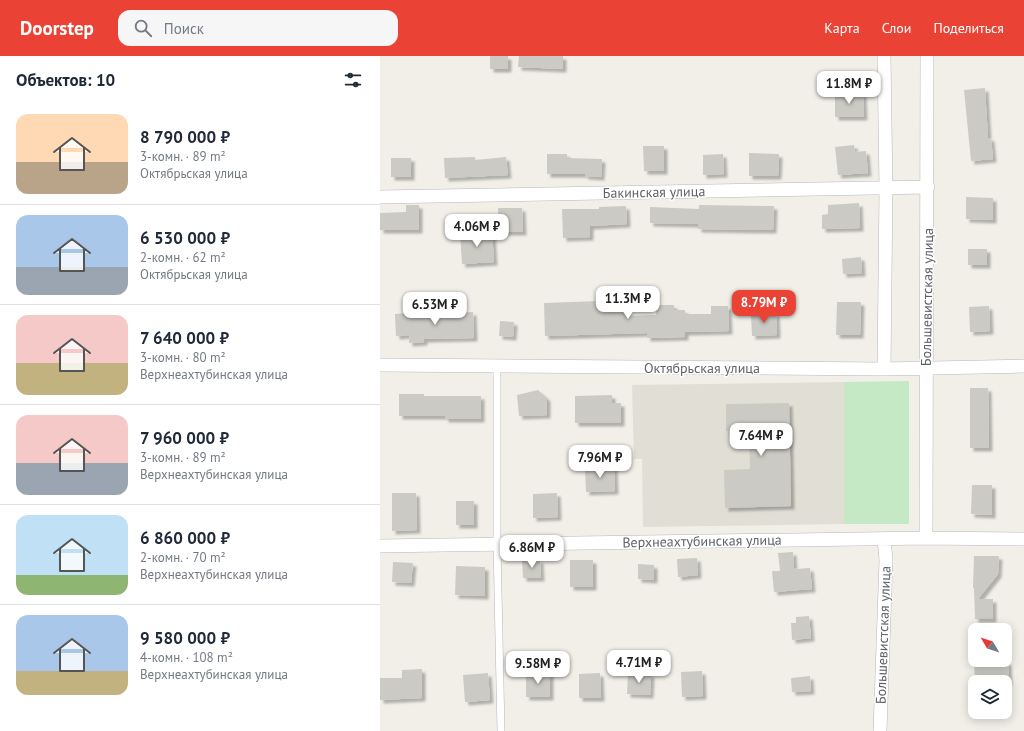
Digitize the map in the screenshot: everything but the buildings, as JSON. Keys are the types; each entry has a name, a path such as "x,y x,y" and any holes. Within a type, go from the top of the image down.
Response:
{"street":[{"path":"884,56 886,189 884,369"},
{"name":"Большевистская улица","path":"926,538 928,187 927,56"},
{"name":"Бакинская улица","path":"380,197 886,189 928,187"},
{"name":"Октябрьская улица","path":"380,365 884,369 1024,366"},
{"name":"Верхнеахтубинская улица","path":"380,546 926,538 1024,539"},
{"name":"Большевистская улица","path":"880,731 886,560 884,539"}],"lane":[{"path":"497,367 497,544 501,731"}],"shaded area":[{"path":"844,382 844,524 643,527 642,459 634,459 632,385"}],"green space":[{"path":"909,381 909,524 844,524 844,382"}]}
